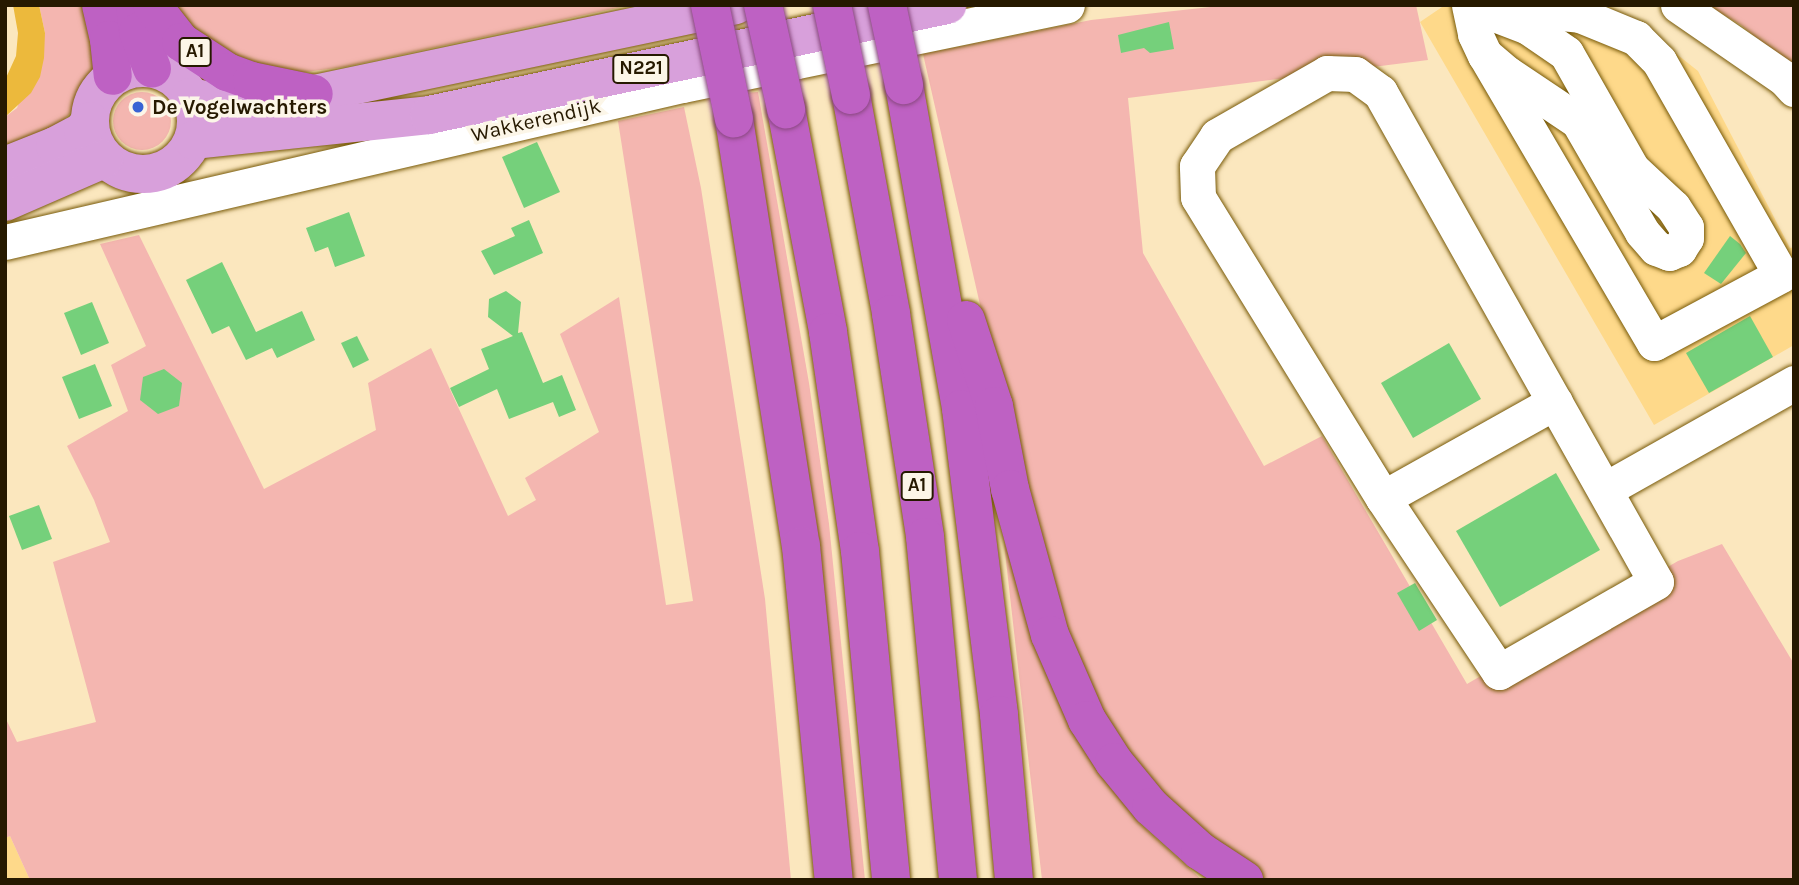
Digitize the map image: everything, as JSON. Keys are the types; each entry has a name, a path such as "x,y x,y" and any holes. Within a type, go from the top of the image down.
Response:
{"highway":[{"path":"101,5 110,40 113,76"},
{"name":"A1","path":"135,5 138,32 152,68"},
{"name":"A1","path":"152,5 181,42 227,72 252,81 314,94"},
{"path":"710,5 734,119 801,546 834,880"},
{"path":"763,5 786,109 828,332 860,551 891,880"},
{"name":"A1","path":"832,5 891,313 925,537 958,880"},
{"path":"887,5 925,195 961,409 999,715 1014,880"},
{"path":"925,195 994,406 1010,489 1031,569 1068,680 1087,720 1114,762 1152,807 1200,851 1244,880"}],"main road":[{"name":"N221","path":"190,97 221,103 314,94 736,5"},
{"name":"Wakkerendijk","path":"193,139 429,115 947,5"},
{"path":"5,166 55,146 83,131 90,121 98,93 113,76 132,68 152,68 178,80 190,97 196,124 193,139 185,154 159,173 127,173 104,159 91,134 90,121"},
{"path":"5,202 104,159"}],"street":[{"name":"Wakkerendijk","path":"5,242 682,85 1068,5"},
{"path":"1470,5 1475,34 1485,55 1654,344 1781,275 1659,61 1636,38 1580,15 1477,5"},
{"path":"1470,5 1528,27 1566,53 1632,169 1673,207 1686,227 1686,238 1679,249 1669,253 1656,248 1642,232 1578,121 1508,74 1485,55"},
{"path":"1678,5 1784,78 1794,89"},
{"path":"1326,73 1355,74 1380,92 1606,489 1656,582 1499,672 1383,498 1198,197 1197,166 1217,136 1326,73"},
{"path":"1606,489 1794,383"},
{"path":"1383,498 1555,402"}],"shaded area":[{"path":"13,5 39,5 45,33 44,58 40,77 31,93 5,117 5,80 16,56 18,33"},
{"path":"39,5 82,5 95,66 71,112 61,123 5,150 5,117 17,108 45,33"},
{"path":"172,5 631,5 344,67 298,73 274,72 200,41"},
{"path":"1229,5 1416,5 1428,60 1128,98 1143,253 1264,466 1322,436 1467,684 1678,561 1722,544 1794,664 1794,880 1262,880 1147,789 1079,670 991,353 923,54 1091,20"},
{"path":"1445,5 1559,5 1655,37 1698,71 1790,248 1794,247 1794,345 1654,425 1420,22"},
{"path":"1707,5 1794,5 1794,70 1741,25"},
{"path":"136,92 148,92 163,100 171,115 171,127 163,142 148,150 136,150 121,142 113,127 113,115 121,100"},
{"path":"758,92 809,383 829,524 865,880 848,880 743,93"},
{"path":"684,107 701,188 765,599 791,880 30,880 10,836 5,838 5,717 17,742 96,722 53,562 110,542 94,500 67,446 128,411 111,365 146,346 100,244 139,235 264,489 376,430 368,383 431,348 508,516 536,500 525,478 599,432 560,334 619,297 666,605 693,601 618,121"},
{"path":"1004,543 1041,643 1112,785 1140,824 1202,880 1042,880"},
{"path":"10,836 30,880 5,880 5,838"}],"building":[{"path":"1169,22 1174,49 1150,53 1144,48 1121,53 1118,35"},
{"path":"537,142 560,192 524,208 502,157"},
{"path":"349,212 365,256 335,267 328,247 315,252 306,228"},
{"path":"529,220 543,253 494,275 481,251 515,236 511,228"},
{"path":"1730,236 1746,253 1721,284 1704,273"},
{"path":"222,262 256,332 302,311 315,340 277,358 272,348 246,360 229,326 212,334 186,280"},
{"path":"506,291 521,302 518,333 522,332 543,383 562,375 576,410 559,417 553,402 509,419 497,389 459,407 450,388 489,369 481,349 513,336 488,317 489,299"},
{"path":"92,302 109,343 81,355 64,313"},
{"path":"1750,316 1773,357 1709,393 1686,353"},
{"path":"357,336 369,360 353,368 341,343"},
{"path":"1449,343 1481,399 1413,438 1381,383"},
{"path":"95,364 112,406 79,419 62,377"},
{"path":"164,369 182,383 179,406 158,414 140,400 143,377"},
{"path":"1556,473 1600,550 1500,607 1456,531"},
{"path":"39,505 52,539 22,550 9,516"},
{"path":"1415,583 1437,620 1419,631 1397,593"}],"place":[{"name":"De Vogelwachters","path":"138,107"}]}
